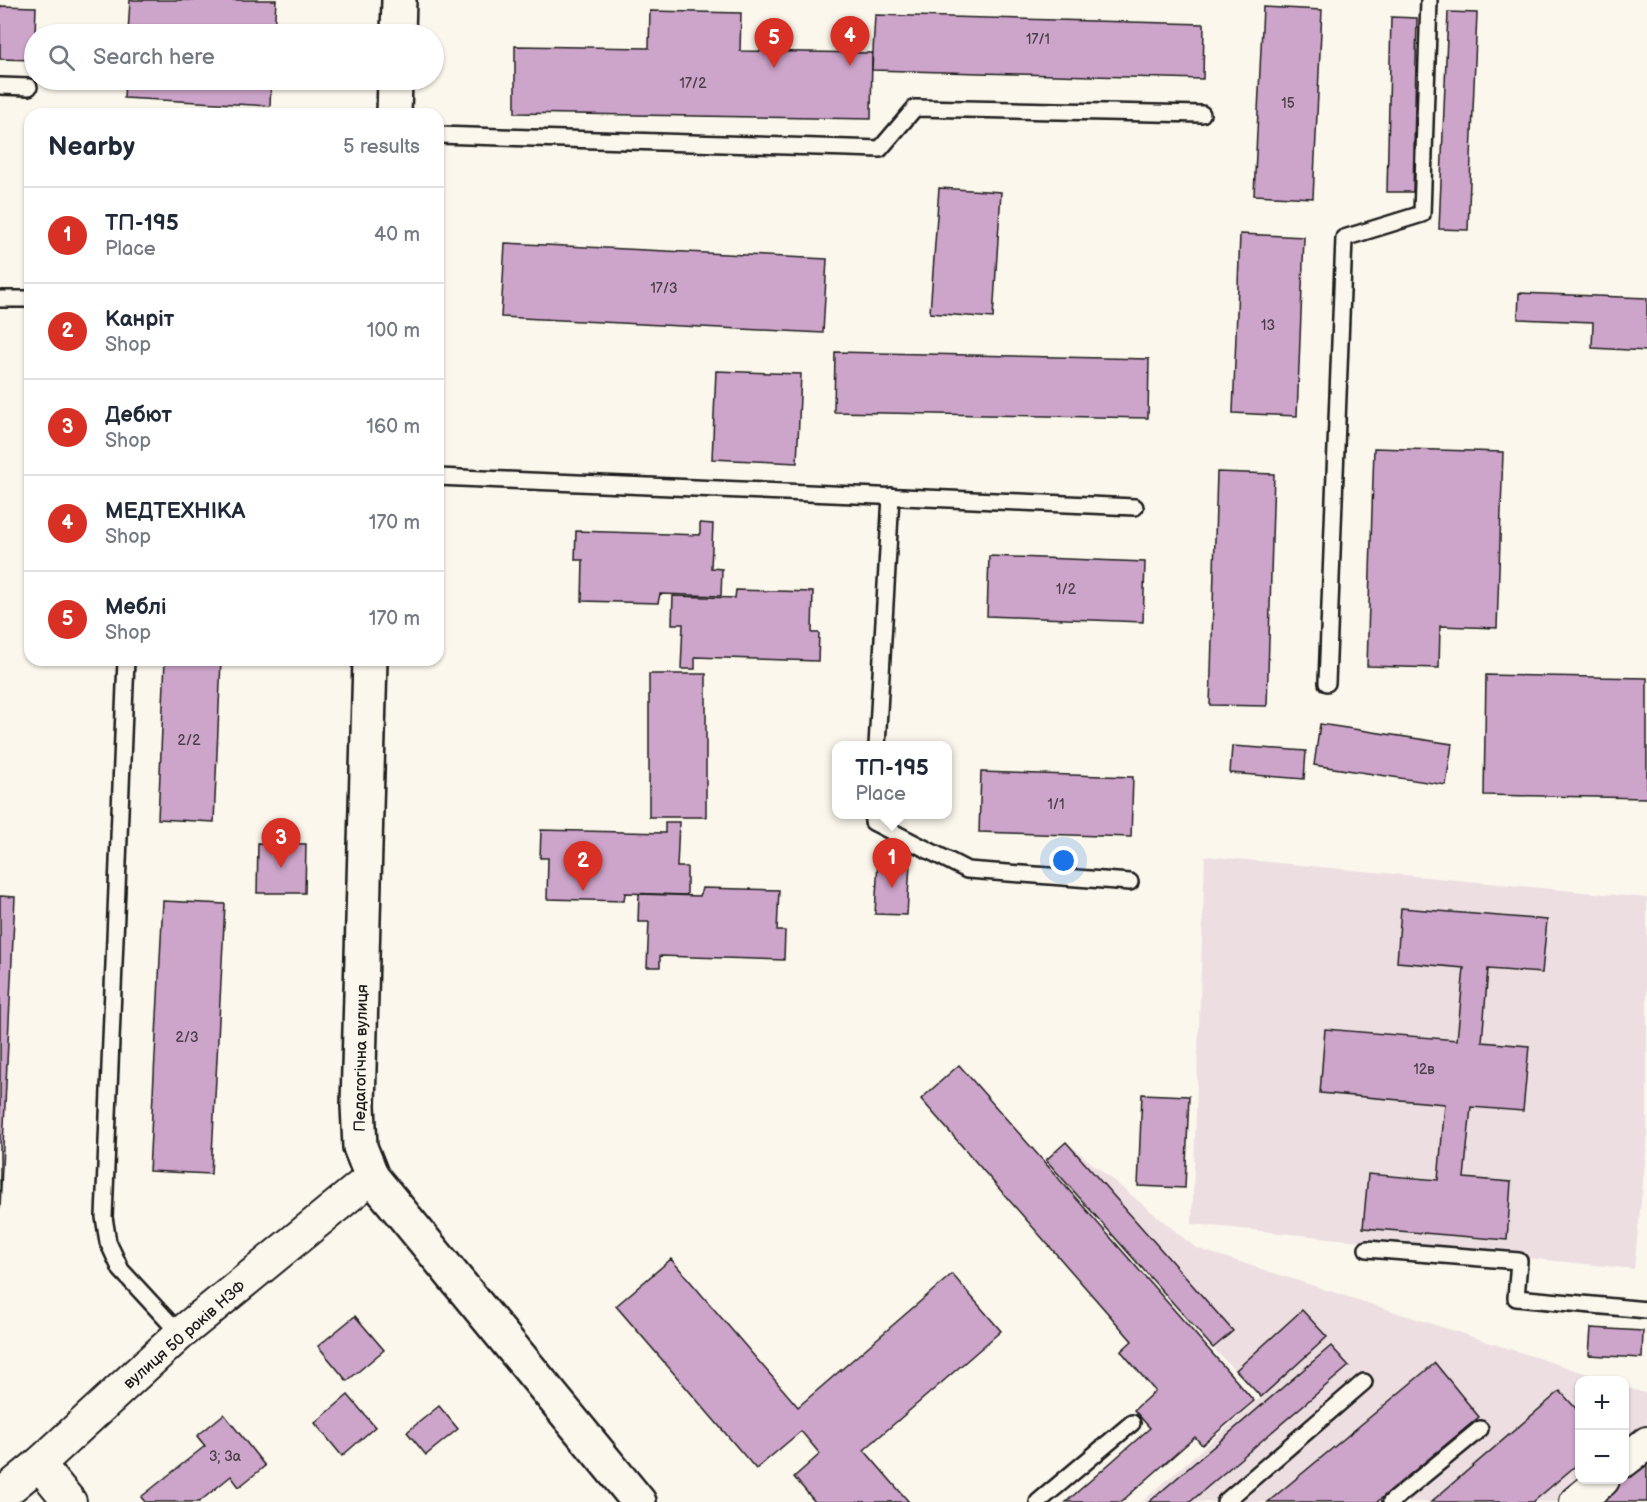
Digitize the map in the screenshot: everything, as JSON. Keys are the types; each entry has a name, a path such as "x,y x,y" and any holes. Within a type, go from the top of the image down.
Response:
{"main road":[{"path":"398,24 399,0"},
{"path":"394,108 395,90"},
{"name":"Педагогічна вулиця","path":"370,666 357,1105 360,1148 372,1178 639,1502"}],"street":[{"name":"вулиця 50 років НЗФ","path":"0,1496 39,1464 180,1334 372,1178"},
{"path":"1629,1457 1647,1443"},
{"path":"39,1464 70,1502"},
{"path":"1576,1502 1597,1484"}],"lane":[{"path":"1327,683 1344,238 1422,214 1429,0"},
{"path":"0,86 24,87"},
{"path":"444,135 880,149 915,108 1202,114"},
{"path":"0,299 24,299"},
{"path":"444,477 1135,507"},
{"path":"877,741 891,496"},
{"path":"126,666 104,1217 108,1242 121,1270 180,1334"},
{"path":"873,819 873,822 967,870 1130,882"},
{"path":"1367,1249 1519,1261 1516,1298 1647,1310"},
{"path":"1225,1502 1364,1382"},
{"path":"1038,1502 1132,1423"},
{"path":"1391,1502 1480,1428"}],"shaded area":[{"path":"1205,856 1647,898 1647,1143 1634,1269 1192,1224"},
{"path":"1066,1142 1196,1248 1594,1376 1575,1376 1575,1484 1629,1484 1629,1388 1647,1394 1647,1502 1142,1502 1261,1397 1213,1348 1046,1160"}],"building":[{"path":"130,0 276,0 275,24 129,24"},
{"path":"0,6 36,7 35,24 24,24 24,60 0,59"},
{"path":"1263,7 1322,10 1313,198 1254,195"},
{"path":"650,11 741,13 740,51 872,53 871,119 515,113 515,46 649,48"},
{"path":"1448,12 1477,13 1468,230 1439,229"},
{"path":"875,15 1204,24 1203,79 872,70"},
{"path":"1391,17 1417,18 1413,192 1387,192"},
{"path":"124,90 271,90 270,106 124,98"},
{"path":"939,188 1001,192 993,318 930,313"},
{"path":"1240,234 1304,237 1297,416 1233,413"},
{"path":"505,243 827,259 823,333 501,317"},
{"path":"1519,293 1647,298 1647,351 1592,348 1593,322 1518,319"},
{"path":"835,352 1149,359 1148,418 834,412"},
{"path":"716,371 801,374 797,463 712,459"},
{"path":"1374,448 1503,452 1497,628 1440,626 1439,668 1367,666"},
{"path":"1217,472 1274,474 1267,706 1210,705"},
{"path":"700,523 713,524 711,568 722,569 721,596 660,594 658,603 582,601 583,560 575,560 576,531 700,535"},
{"path":"989,556 1145,562 1143,622 987,616"},
{"path":"736,590 813,592 812,633 819,633 818,661 695,657 695,669 681,669 683,624 672,624 673,596 735,598"},
{"path":"165,666 221,666 214,822 158,819"},
{"path":"649,674 706,674 706,817 649,817"},
{"path":"1486,675 1647,678 1647,798 1484,795"},
{"path":"1320,724 1452,744 1446,785 1314,765"},
{"path":"1232,746 1306,751 1304,779 1230,773"},
{"path":"981,772 1133,777 1131,837 979,832"},
{"path":"665,822 679,822 677,867 687,867 687,895 625,893 624,901 547,899 548,858 540,858 541,830 665,833"},
{"path":"258,843 306,844 305,893 257,893"},
{"path":"878,861 910,863 907,915 875,914"},
{"path":"702,888 779,890 777,931 785,931 784,960 660,956 660,967 647,967 649,922 638,922 639,894 700,896"},
{"path":"0,896 15,897 0,1208"},
{"path":"163,901 225,904 211,1174 149,1171"},
{"path":"1401,908 1547,920 1542,973 1488,969 1482,1042 1529,1046 1523,1111 1471,1107 1464,1178 1511,1182 1507,1240 1363,1228 1368,1174 1438,1180 1445,1104 1320,1093 1325,1029 1457,1040 1464,968 1397,962"},
{"path":"959,1065 1254,1401 1202,1445 1195,1437 1121,1502 1066,1502 1150,1428 1134,1410 1155,1391 1121,1351 1132,1341 921,1099"},
{"path":"1142,1094 1189,1096 1185,1188 1138,1186"},
{"path":"1066,1142 1233,1331 1213,1348 1046,1160"},
{"path":"671,1259 798,1407 952,1274 1001,1331 864,1450 909,1502 815,1502 794,1477 820,1454 801,1431 756,1469 616,1306"},
{"path":"1302,1310 1327,1337 1261,1397 1236,1370"},
{"path":"355,1316 384,1350 347,1381 318,1346"},
{"path":"1591,1328 1643,1331 1642,1358 1589,1355"},
{"path":"1331,1346 1349,1366 1190,1502 1149,1502"},
{"path":"1435,1363 1479,1417 1377,1502 1268,1502"},
{"path":"1560,1391 1575,1408 1575,1466 1533,1502 1431,1502"},
{"path":"348,1395 375,1427 342,1456 315,1423"},
{"path":"439,1406 458,1429 426,1455 407,1432"},
{"path":"224,1414 265,1466 239,1487 231,1476 199,1502 145,1502 141,1497 205,1446 197,1436"},
{"path":"1647,1457 1647,1502 1595,1502 1616,1484 1629,1484 1629,1472"}],"place":[{"name":"МЕДТЕХНІКА","path":"850,66"},
{"name":"Меблі","path":"774,68"},
{"name":"Дебют","path":"281,868"},
{"name":"ТП-195","path":"892,888"},
{"name":"Канріт","path":"583,891"}]}
